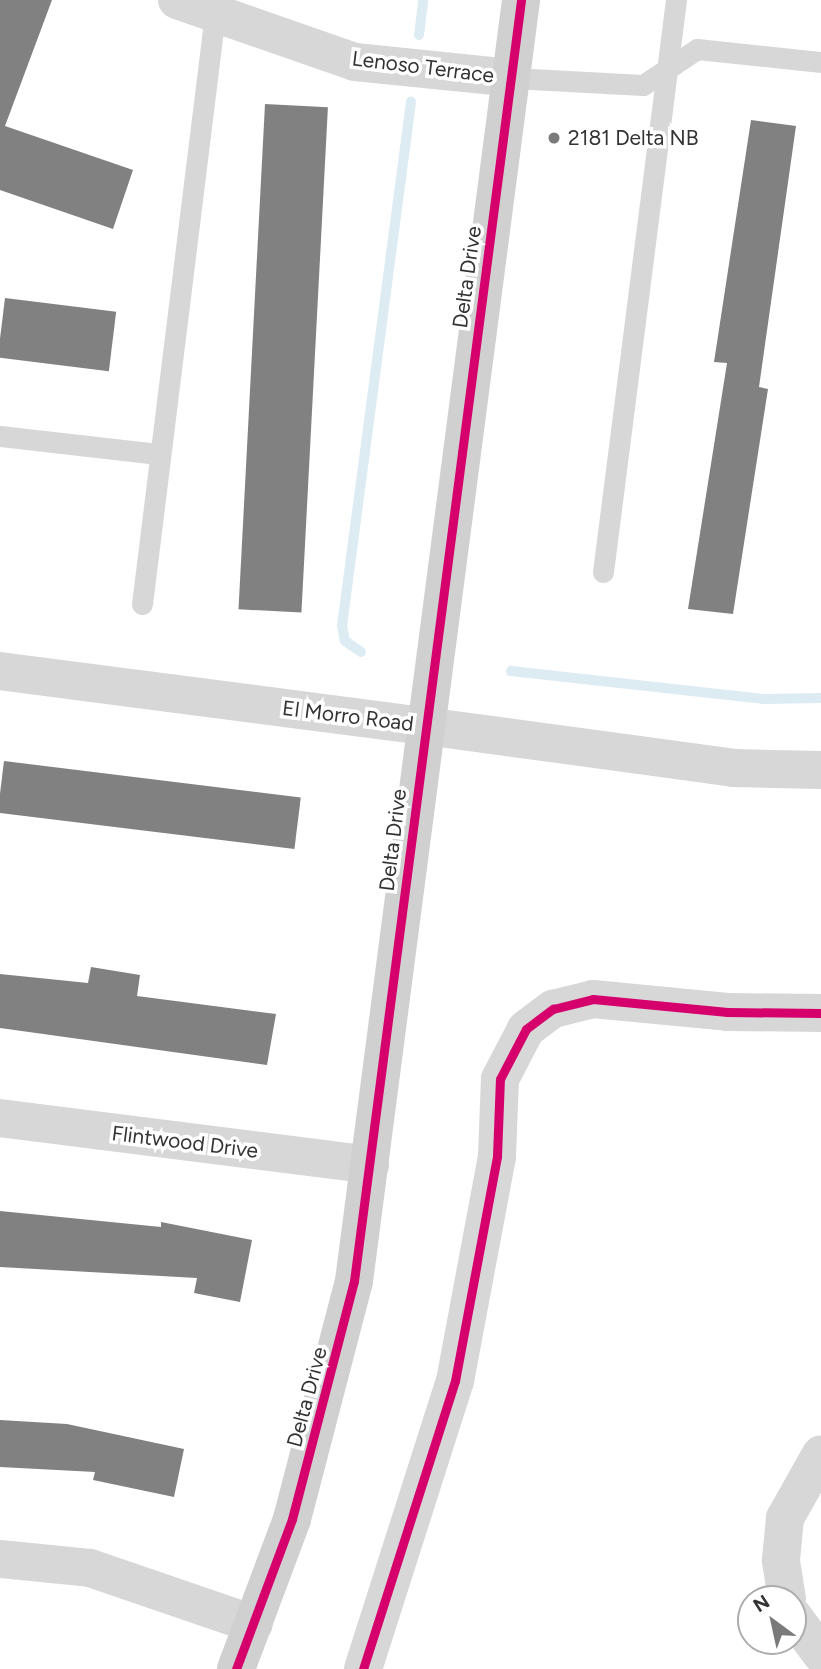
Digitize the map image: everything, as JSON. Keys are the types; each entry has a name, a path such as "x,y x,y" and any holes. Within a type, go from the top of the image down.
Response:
{"main road":[{"name":"Delta Drive","path":"236,1669 254,1625 326,1401 354,1281 521,0"}],"street":[{"name":"Lenoso Terrace","path":"177,0 355,62 512,78"},
{"name":"El Morro Road","path":"0,671 734,768 821,770"},
{"path":"363,1669 455,1381 497,1156 500,1079 526,1029 553,1009 593,999 727,1012 821,1013"},
{"name":"Flintwood Drive","path":"0,1118 370,1165"},
{"path":"785,1585 781,1560 785,1518 821,1454"},
{"path":"0,1559 90,1568 254,1625"},
{"path":"807,1635 821,1654"}],"lane":[{"path":"603,572 676,0"},
{"path":"142,604 158,454 215,14"},
{"path":"512,78 642,85 697,49 821,62"},
{"path":"0,436 158,454"}],"building":[{"path":"0,0 52,0 5,126 133,170 113,229 0,190"},
{"path":"265,104 328,107 301,613 239,609"},
{"path":"751,120 796,126 759,387 768,389 733,614 688,609 727,363 714,362"},
{"path":"5,298 116,312 109,371 0,358"},
{"path":"4,761 301,797 294,849 0,813"},
{"path":"91,967 140,975 137,996 276,1014 267,1065 0,1028 0,974 88,983"},
{"path":"0,1211 161,1227 161,1222 252,1240 240,1302 194,1293 197,1278 0,1267"},
{"path":"0,1420 67,1424 184,1449 174,1497 93,1480 95,1472 0,1467"}],"waterway":[{"path":"419,35 423,0"},
{"path":"361,652 345,641 342,626 411,102"},
{"path":"511,671 764,699 821,698"}],"cycle path":[{"path":"236,1669 292,1519 354,1281 521,0"},
{"path":"363,1669 455,1381 497,1156 500,1079 526,1029 553,1009 593,999 727,1012 821,1013"}],"place":[{"name":"2181 Delta NB","path":"554,138"}]}
